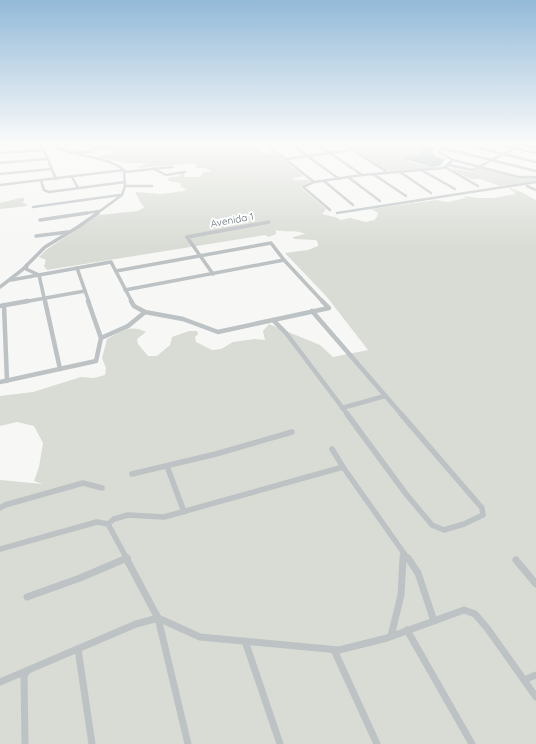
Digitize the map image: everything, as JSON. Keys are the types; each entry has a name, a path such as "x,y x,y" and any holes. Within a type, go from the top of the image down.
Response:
{"street":[{"path":"0,185 56,179"},
{"path":"73,179 78,188"},
{"path":"0,287 11,280 45,247 71,231 122,195 125,184 125,179"},
{"path":"310,179 314,182"},
{"path":"330,210 303,187 314,182 339,179"},
{"path":"350,179 380,201"},
{"path":"380,179 406,196"},
{"path":"410,179 432,193"},
{"path":"437,179 454,188"},
{"path":"466,179 478,186"},
{"path":"41,181 45,191 125,184 152,186"},
{"path":"324,181 353,205"},
{"path":"336,213 536,182"},
{"path":"527,186 536,190"},
{"path":"33,207 122,195"},
{"path":"40,220 99,212"},
{"name":"Avenida 1","path":"201,256 187,238 189,236 269,222"},
{"path":"36,236 71,231"},
{"path":"11,280 111,262 134,306 145,312 183,319 218,332 329,308 284,260 272,243 116,271"},
{"path":"201,256 213,274"},
{"path":"125,290 284,260"},
{"path":"29,263 26,269 39,275"},
{"path":"0,382 96,361 101,338 77,268"},
{"path":"39,275 60,369"},
{"path":"7,381 2,306 85,291"},
{"path":"273,320 286,333 406,494 432,525 444,530 464,524 483,515 482,508 312,311"},
{"path":"101,338 128,326 145,312"},
{"path":"342,408 385,396"},
{"path":"132,474 235,449 292,432"},
{"path":"332,450 418,573 424,585 434,621"},
{"path":"167,466 172,484 182,503 184,512"},
{"path":"108,524 115,518 139,513 164,517 343,467"},
{"path":"0,508 5,505 83,483 102,488"},
{"path":"1,547 97,522 108,524 128,558 158,618 188,744"},
{"path":"391,636 396,620 403,579 403,552"},
{"path":"27,597 80,578 128,558"},
{"path":"516,560 536,584"},
{"path":"0,682 136,624 158,618 200,637 339,650 391,636 464,610 475,614 487,628 536,697"},
{"path":"407,630 472,744"},
{"path":"245,641 280,744"},
{"path":"78,649 92,744"},
{"path":"334,650 377,744"},
{"path":"25,744 24,676 27,670"},
{"path":"524,680 536,674"}],"shaded area":[{"path":"168,179 309,180 310,182 301,186 301,188 326,209 322,214 341,220 350,218 366,222 374,220 377,217 378,213 371,209 436,200 448,202 465,198 465,196 494,198 516,194 508,187 536,200 536,744 0,744 0,480 43,484 34,481 39,467 43,443 34,426 17,422 0,426 0,396 33,392 81,377 94,378 105,375 106,368 102,358 107,339 122,331 131,329 146,332 137,339 138,344 148,356 157,356 170,345 172,337 189,331 197,331 198,334 195,337 196,342 212,350 221,349 233,342 255,339 265,340 263,331 269,324 320,345 333,357 368,350 327,297 285,253 308,250 318,246 316,240 294,239 293,237 305,234 294,231 276,230 276,234 269,237 265,235 47,270 44,266 46,260 39,257 46,250 99,215 138,211 145,207 142,205 135,192 162,194 184,191 186,189 181,187 180,183 169,181"},
{"path":"471,179 536,179 536,181 500,186 480,179"},
{"path":"24,198 24,201 22,202 27,206 0,209 0,203"}]}
